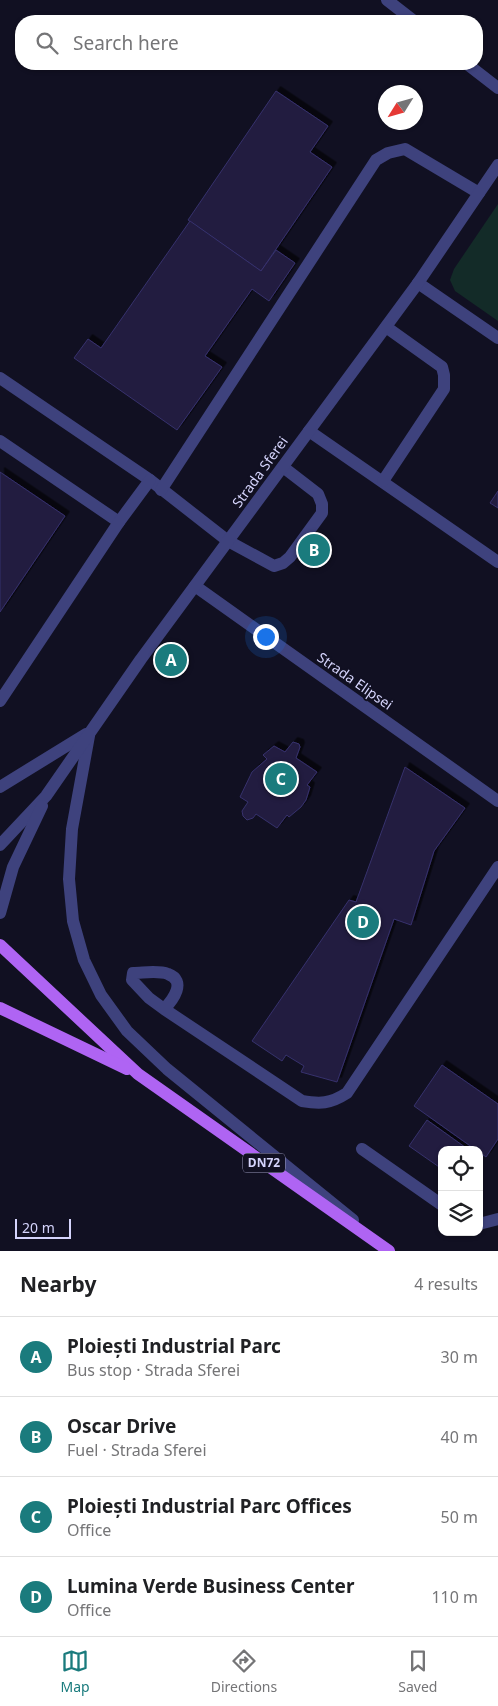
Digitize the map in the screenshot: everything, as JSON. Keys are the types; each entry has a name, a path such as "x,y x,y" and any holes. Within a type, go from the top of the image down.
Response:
{"main road":[{"name":"DN72","path":"0,945 138,1074 391,1251"},
{"name":"DN72","path":"0,1008 138,1074"}],"street":[{"path":"387,0 406,15"},
{"path":"475,70 498,88"},
{"path":"161,490 376,160 388,153 405,149 479,193"},
{"name":"Strada Sferei","path":"0,845 46,796 195,586 418,283 498,165"},
{"path":"418,283 498,338"},
{"path":"383,482 444,389 442,367 386,327"},
{"path":"0,378 150,480 228,541 274,566 283,563 290,557 322,513 322,504 318,494 283,467"},
{"path":"309,431 498,562"},
{"path":"0,441 119,522"},
{"path":"0,701 119,522 150,480"},
{"name":"Strada Elipsei","path":"195,586 498,801"},
{"path":"0,786 90,732"},
{"path":"90,732 72,829 69,879 73,921 84,960 101,995 127,1032 167,1069 391,1251"},
{"name":"Strada Sferei","path":"0,912 13,867 46,796"},
{"path":"164,1009 302,1101 318,1103 335,1101 347,1093 498,867"},
{"path":"362,1149 438,1202"},
{"path":"483,1223 498,1219"}],"green space":[{"path":"498,204 498,321 455,291 450,280 454,269"}],"building":[{"path":"276,91 328,126 310,152 332,167 261,271 188,220"},
{"path":"190,221 261,271 276,250 295,263 269,301 252,289 205,356 222,367 177,430 74,358 88,339 101,348"},
{"path":"0,472 65,516 0,612"},
{"path":"498,491 498,508 490,503"},
{"path":"293,742 299,744 300,747 296,758 317,772 307,785 310,787 306,800 289,817 287,815 277,828 256,814 253,818 247,820 243,816 242,811 248,802 240,797 252,772 267,759 263,755 274,746 285,752"},
{"path":"405,767 465,808 434,851 411,925 394,919 337,1082 301,1072 304,1066 286,1055 282,1061 252,1041 349,900 356,902"},
{"path":"442,1065 498,1104 498,1139 486,1157 483,1155 483,1146 470,1146 414,1106"},
{"path":"427,1120 463,1146 438,1146 438,1166 409,1146"}],"place":[{"name":"Oscar Drive","path":"314,550"},
{"name":"Ploiești Industrial Parc","path":"171,660"},
{"name":"Ploiești Industrial Parc Offices","path":"281,779"},
{"name":"Lumina Verde Business Center","path":"363,922"}]}
